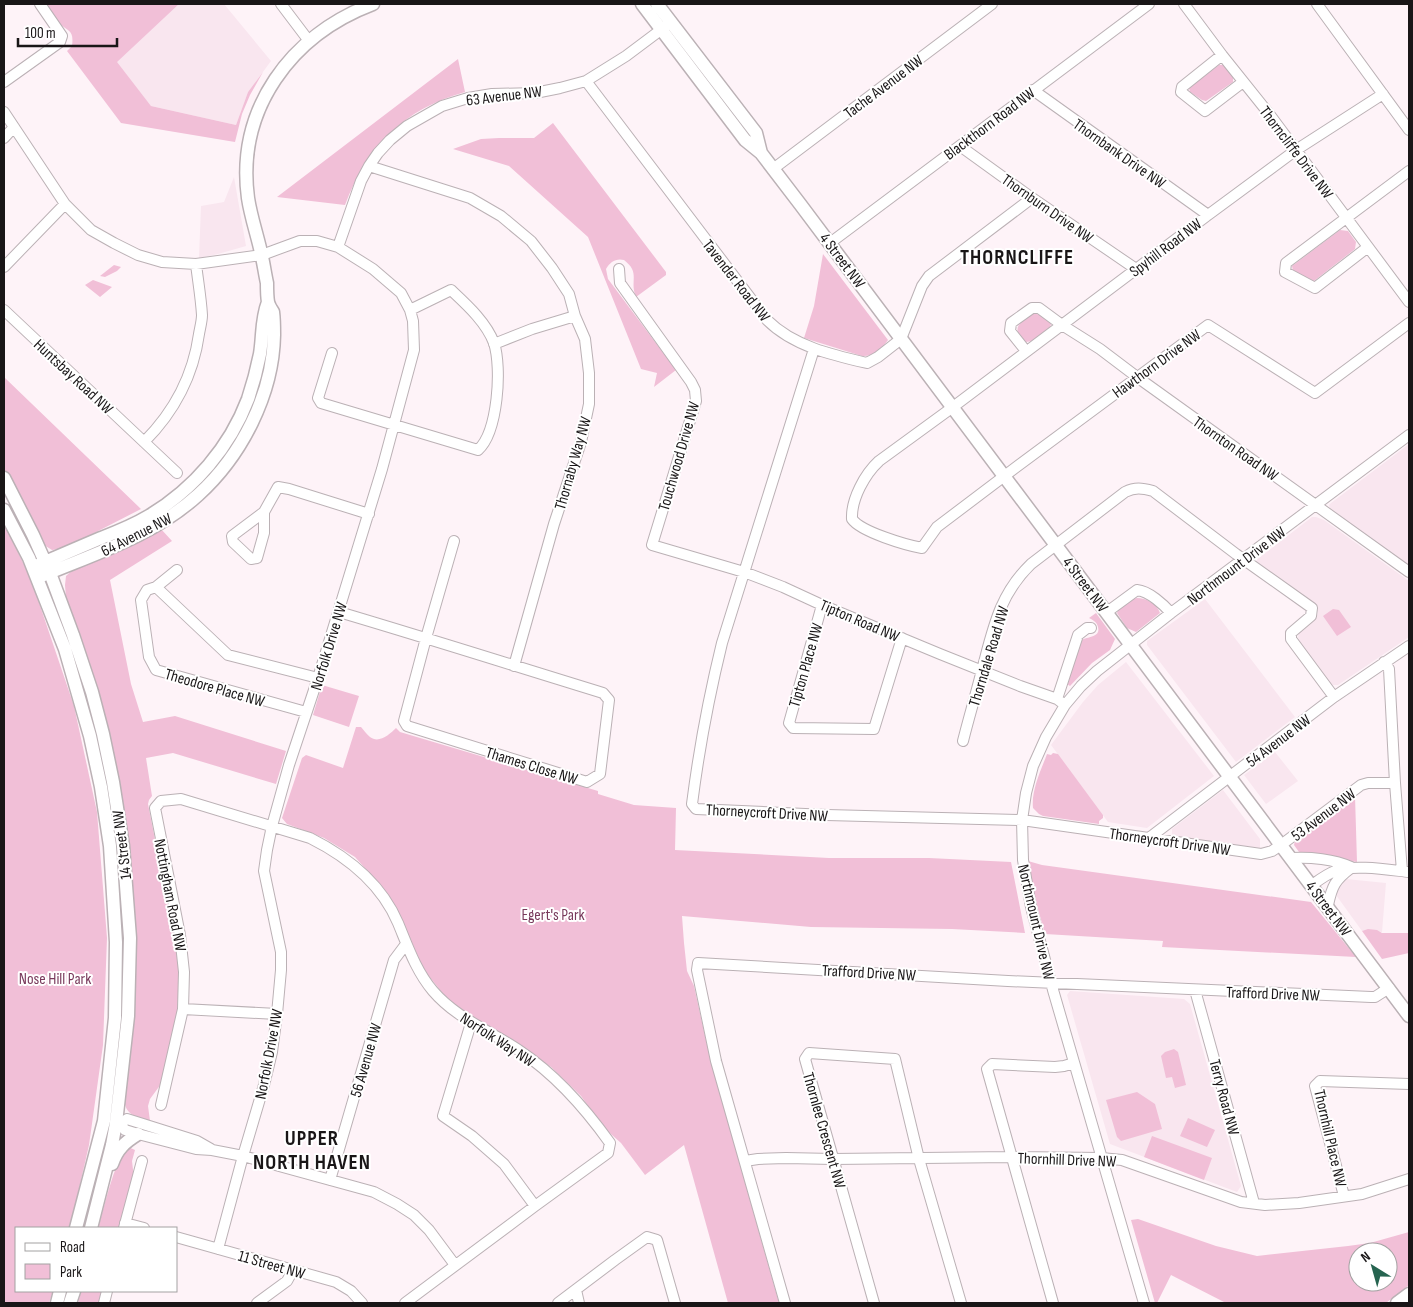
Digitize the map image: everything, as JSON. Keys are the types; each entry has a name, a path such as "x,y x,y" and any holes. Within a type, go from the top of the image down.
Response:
{"main road":[{"name":"64 Avenue NW","path":"48,568 69,566 123,543 167,520 199,494 217,475 232,457 245,435 256,414 263,394 269,373 274,336 273,314 268,302 262,255 248,200 246,165 251,131 261,103 275,78 291,58 309,41 336,21 373,4"},
{"name":"4 Street NW","path":"642,4 666,26 756,134 761,153 1281,845 1407,1009"},
{"name":"4 Street NW","path":"657,4 666,26"},
{"name":"64 Avenue NW","path":"35,573 48,568 80,547 135,524 167,504 200,476 238,422 248,399 260,354 263,314 268,302"},
{"name":"14 Street NW","path":"4,478 48,568 92,692 113,782 124,854 130,938 129,1008 113,1122 100,1194 91,1227"},
{"name":"14 Street NW","path":"4,510 26,552 65,649 92,745 110,846 114,898 116,984 113,1122 76,1227"},
{"path":"37,544 48,553 80,547"},
{"path":"69,566 62,580 63,593 73,634"},
{"path":"100,1194 106,1185 113,1161 118,1152 126,1141 138,1134"},
{"path":"1397,1303 1409,1294"}],"street":[{"path":"4,82 60,42 62,36 40,4"},
{"path":"281,4 309,41"},
{"name":"Tache Avenue NW","path":"773,169 992,4"},
{"name":"Blackthorn Road NW","path":"830,243 1149,4"},
{"name":"Thorncliffe Drive NW","path":"1184,4 1270,115 1409,302"},
{"path":"1316,4 1409,130"},
{"name":"63 Avenue NW","path":"338,247 368,166 384,146 407,126 442,106 468,98 492,94 535,92 586,81 614,65 666,26"},
{"path":"1222,55 1182,87 1181,92 1205,111 1243,82"},
{"name":"Tavender Road NW","path":"586,81 767,320 780,332 814,349 867,363 901,339 926,280 1032,198"},
{"name":"Thornbank Drive NW","path":"1033,90 1208,215"},
{"name":"Spyhill Road NW","path":"953,407 1296,150 1383,94"},
{"name":"Norfolk Drive NW","path":"4,112 65,204 91,230 114,243 138,255 162,262 196,264 262,255 300,241 318,241 338,247 373,270 401,292 413,321 414,350 394,425 369,514 272,826 264,872 281,952 277,1014 272,1052 264,1085 218,1249"},
{"path":"4,138 14,127"},
{"name":"Thornburn Drive NW","path":"960,146 1136,269"},
{"name":"Thornaby Way NW","path":"368,166 470,198 501,216 531,241 552,268 569,294 584,339 589,373 589,404 581,442 554,524 514,666"},
{"path":"1368,247 1314,288 1284,272 1286,263 1409,170"},
{"path":"4,267 65,204"},
{"path":"144,442 157,429 187,382 197,348 202,316 196,264"},
{"name":"Touchwood Drive NW","path":"619,269 620,283 691,382 696,396 652,545"},
{"path":"332,354 318,398 321,403 478,450 483,445 495,412 497,373 494,344 480,320 450,290 410,310"},
{"name":"Thornton Road NW","path":"1026,351 1010,331 1012,323 1032,308 1039,308 1100,349 1409,572"},
{"name":"Huntsbay Road NW","path":"4,310 177,473"},
{"path":"494,344 532,329 575,316"},
{"name":"Hawthorn Drive NW","path":"953,407 879,461 870,470 863,480 852,512 854,522 889,539 908,546 922,548 937,527 1208,325 1315,393 1409,323"},
{"name":"Thorneycroft Drive NW","path":"814,349 722,643 698,757 692,804 696,809 1022,820 1261,854 1272,851 1281,845"},
{"name":"Northmount Drive NW","path":"1144,1303 1050,982 1031,908 1024,872 1022,820 1033,766 1061,702 1131,644 1409,434"},
{"path":"264,512 278,488 297,491 369,514"},
{"name":"Thorndale Road NW","path":"963,741 995,621 1010,589 1031,564 1125,492 1134,488 1153,491 1312,608 1310,616 1291,633 1291,639 1334,697"},
{"path":"426,638 454,541"},
{"name":"Tipton Road NW","path":"652,545 744,572 1061,702"},
{"path":"177,570 156,587 228,655 318,678"},
{"name":"Theodore Place NW","path":"156,587 147,590 141,600 149,656 156,670 306,712"},
{"path":"1106,612 1137,590 1165,605 1172,613"},
{"name":"Tipton Place NW","path":"822,605 789,723 793,728 874,728 902,638"},
{"name":"Thames Close NW","path":"339,612 426,638 603,693 609,700 600,774 587,782 407,726 404,721 426,638"},
{"path":"1061,702 1078,635 1087,628 1091,628"},
{"name":"54 Avenue NW","path":"1149,838 1334,697 1409,646"},
{"path":"1312,885 1337,870 1352,868 1406,871 1395,783 1389,669 1384,662"},
{"name":"53 Avenue NW","path":"1281,845 1361,785 1368,783 1395,783"},
{"name":"Nottingham Road NW","path":"160,1105 183,1009 184,972 180,935 154,808 161,801 181,799 272,826"},
{"name":"Norfolk Way NW","path":"272,826 310,838 346,859 364,874 379,891 398,921 417,968 432,990 448,1006 471,1023 521,1051 554,1078 591,1116 610,1143 608,1153 406,1303"},
{"path":"1292,858 1337,862 1352,868"},
{"path":"1328,905 1332,887 1341,875 1352,868"},
{"name":"56 Avenue NW","path":"330,1180 394,960 406,944"},
{"name":"Trafford Drive NW","path":"785,1303 716,1062 696,970 698,962 1195,990 1375,997 1389,988"},
{"name":"Terry Road NW","path":"1195,990 1254,1203"},
{"path":"183,1009 277,1014"},
{"path":"471,1023 443,1116 472,1136 504,1164 535,1206"},
{"name":"Thornlee Crescent NW","path":"874,1303 805,1060 809,1053 895,1059 919,1159 961,1303"},
{"path":"1053,1303 987,1068 992,1064 1054,1067 1074,1063"},
{"name":"Thornhill Place NW","path":"1344,1196 1314,1086 1320,1081 1409,1084"},
{"path":"113,1122 127,1119 197,1141 212,1150"},
{"path":"113,1122 125,1130 138,1134 196,1149 243,1156 374,1192 414,1215 430,1230 456,1265"},
{"name":"Thornhill Drive NW","path":"745,1162 758,1159 786,1158 1101,1158 1122,1160 1241,1202 1265,1205 1299,1203 1362,1194 1409,1179"},
{"path":"124,1226 142,1161"},
{"path":"558,1303 648,1237 658,1240 675,1303"},
{"name":"11 Street NW","path":"178,1238 336,1282 351,1291 362,1303"},
{"path":"257,1303 287,1281 292,1270"},
{"path":"576,1290 579,1303"}],"shaded area":[{"path":"179,4 224,4 271,61 248,92 236,125 151,106 116,62"},
{"path":"234,177 246,246 199,258 201,206 224,202"},
{"path":"1409,444 1409,565 1330,509 1329,505"},
{"path":"1312,517 1324,520 1409,581 1409,637 1338,685 1329,683 1298,637 1299,633 1316,618 1318,613 1317,607 1256,565 1256,561 1259,558"},
{"path":"1205,599 1295,717 1236,762 1147,645 1147,641"},
{"path":"1126,662 1214,776 1147,828 1108,822 1051,745 1098,685"},
{"path":"1275,752 1298,781 1266,804 1244,775"},
{"path":"1223,790 1260,839 1260,848 1172,836 1172,829"},
{"path":"1346,879 1386,883 1382,932 1362,931 1336,895 1337,889"},
{"path":"1070,991 1184,999 1190,1004 1241,1186 1237,1192 1110,1144 1067,995"}],"green space":[{"path":"46,4 179,4 117,62 151,106 236,125 248,92 263,72 242,114 235,142 121,123 67,51 72,46 71,34 58,22"},
{"path":"458,59 465,92 443,99 424,109 390,133 364,165 345,205 277,197"},
{"path":"1219,65 1224,65 1233,77 1233,82 1206,101 1190,92 1189,88"},
{"path":"553,123 666,272 666,275 636,297 632,269 624,260 616,260 606,269 608,279 676,370 654,387 657,373 641,369 588,237 509,166 453,149 481,139 534,138"},
{"path":"1340,230 1348,231 1356,242 1355,249 1314,281 1310,281 1293,271 1292,266"},
{"path":"823,254 888,340 880,349 873,353 862,356 804,338 814,306"},
{"path":"114,265 121,267 105,277 100,276"},
{"path":"93,280 112,287 100,297 85,285"},
{"path":"1032,314 1043,316 1051,324 1050,328 1033,341 1026,342 1017,330 1020,323"},
{"path":"4,377 141,509 65,548 52,550 44,545 4,470"},
{"name":"Nose Hill Park","path":"4,524 31,579 74,706 97,812 107,938 103,1045 89,1145 70,1227 15,1227 15,1292 53,1292 49,1303 4,1303"},
{"path":"161,529 172,541 110,580 131,684 143,722 175,716 286,751 276,784 173,753 146,758 152,796 148,804 177,950 179,980 177,1015 161,1084 150,1099 148,1106 150,1121 131,1114 126,1108 124,1097 134,924 92,675 66,598 65,585 66,576 75,568"},
{"path":"1137,598 1151,602 1160,613 1136,632 1127,628 1117,613 1125,603"},
{"path":"1333,609 1339,610 1351,627 1337,636 1323,616"},
{"path":"1096,613 1115,639 1110,650 1092,663 1070,686 1067,684 1080,641 1095,635 1098,631 1097,624 1089,618"},
{"path":"322,685 359,696 349,727 313,715"},
{"name":"Egert's Park","path":"356,727 361,727 373,739 381,739 396,728 400,732 598,791 598,794 634,805 676,808 675,850 829,858 929,858 1011,862 1025,933 952,929 811,927 682,916 687,971 694,986 710,1058 779,1303 728,1303 684,1145 645,1175 621,1143 603,1127 581,1096 551,1067 514,1041 477,1020 448,1000 424,970 396,907 355,857 324,838 287,824 282,818 302,758 306,755 343,768"},
{"path":"1053,753 1058,754 1103,815 1099,824 1043,816 1033,808 1033,795 1039,774 1047,754 1051,755"},
{"path":"1355,796 1357,862 1311,857 1299,852 1294,845 1295,841"},
{"path":"1028,861 1042,865 1311,902 1356,957 1162,947 1163,941 1045,934 1031,884"},
{"path":"1368,929 1377,930 1382,933 1409,933 1409,953 1382,959 1362,931"},
{"path":"1174,1049 1178,1052 1186,1085 1175,1088 1172,1077 1166,1078 1161,1056 1165,1052"},
{"path":"1137,1092 1155,1104 1162,1129 1121,1141 1117,1137 1106,1100"},
{"path":"1188,1118 1215,1130 1207,1147 1180,1136"},
{"path":"1152,1136 1212,1158 1204,1180 1144,1157"},
{"path":"126,1146 135,1150 132,1161 134,1178 120,1227 98,1227 113,1176"},
{"path":"1138,1219 1216,1246 1257,1256 1348,1246 1348,1292 1398,1292 1398,1242 1374,1242 1409,1232 1409,1285 1386,1303 1226,1303 1171,1275 1157,1303 1155,1303 1131,1220"},
{"path":"81,1292 103,1292 99,1303 78,1303"}],"district":[{"name":"THORNCLIFFE","path":"1017,257"},
{"name":"UPPER NORTH HAVEN","path":"312,1150"}]}
